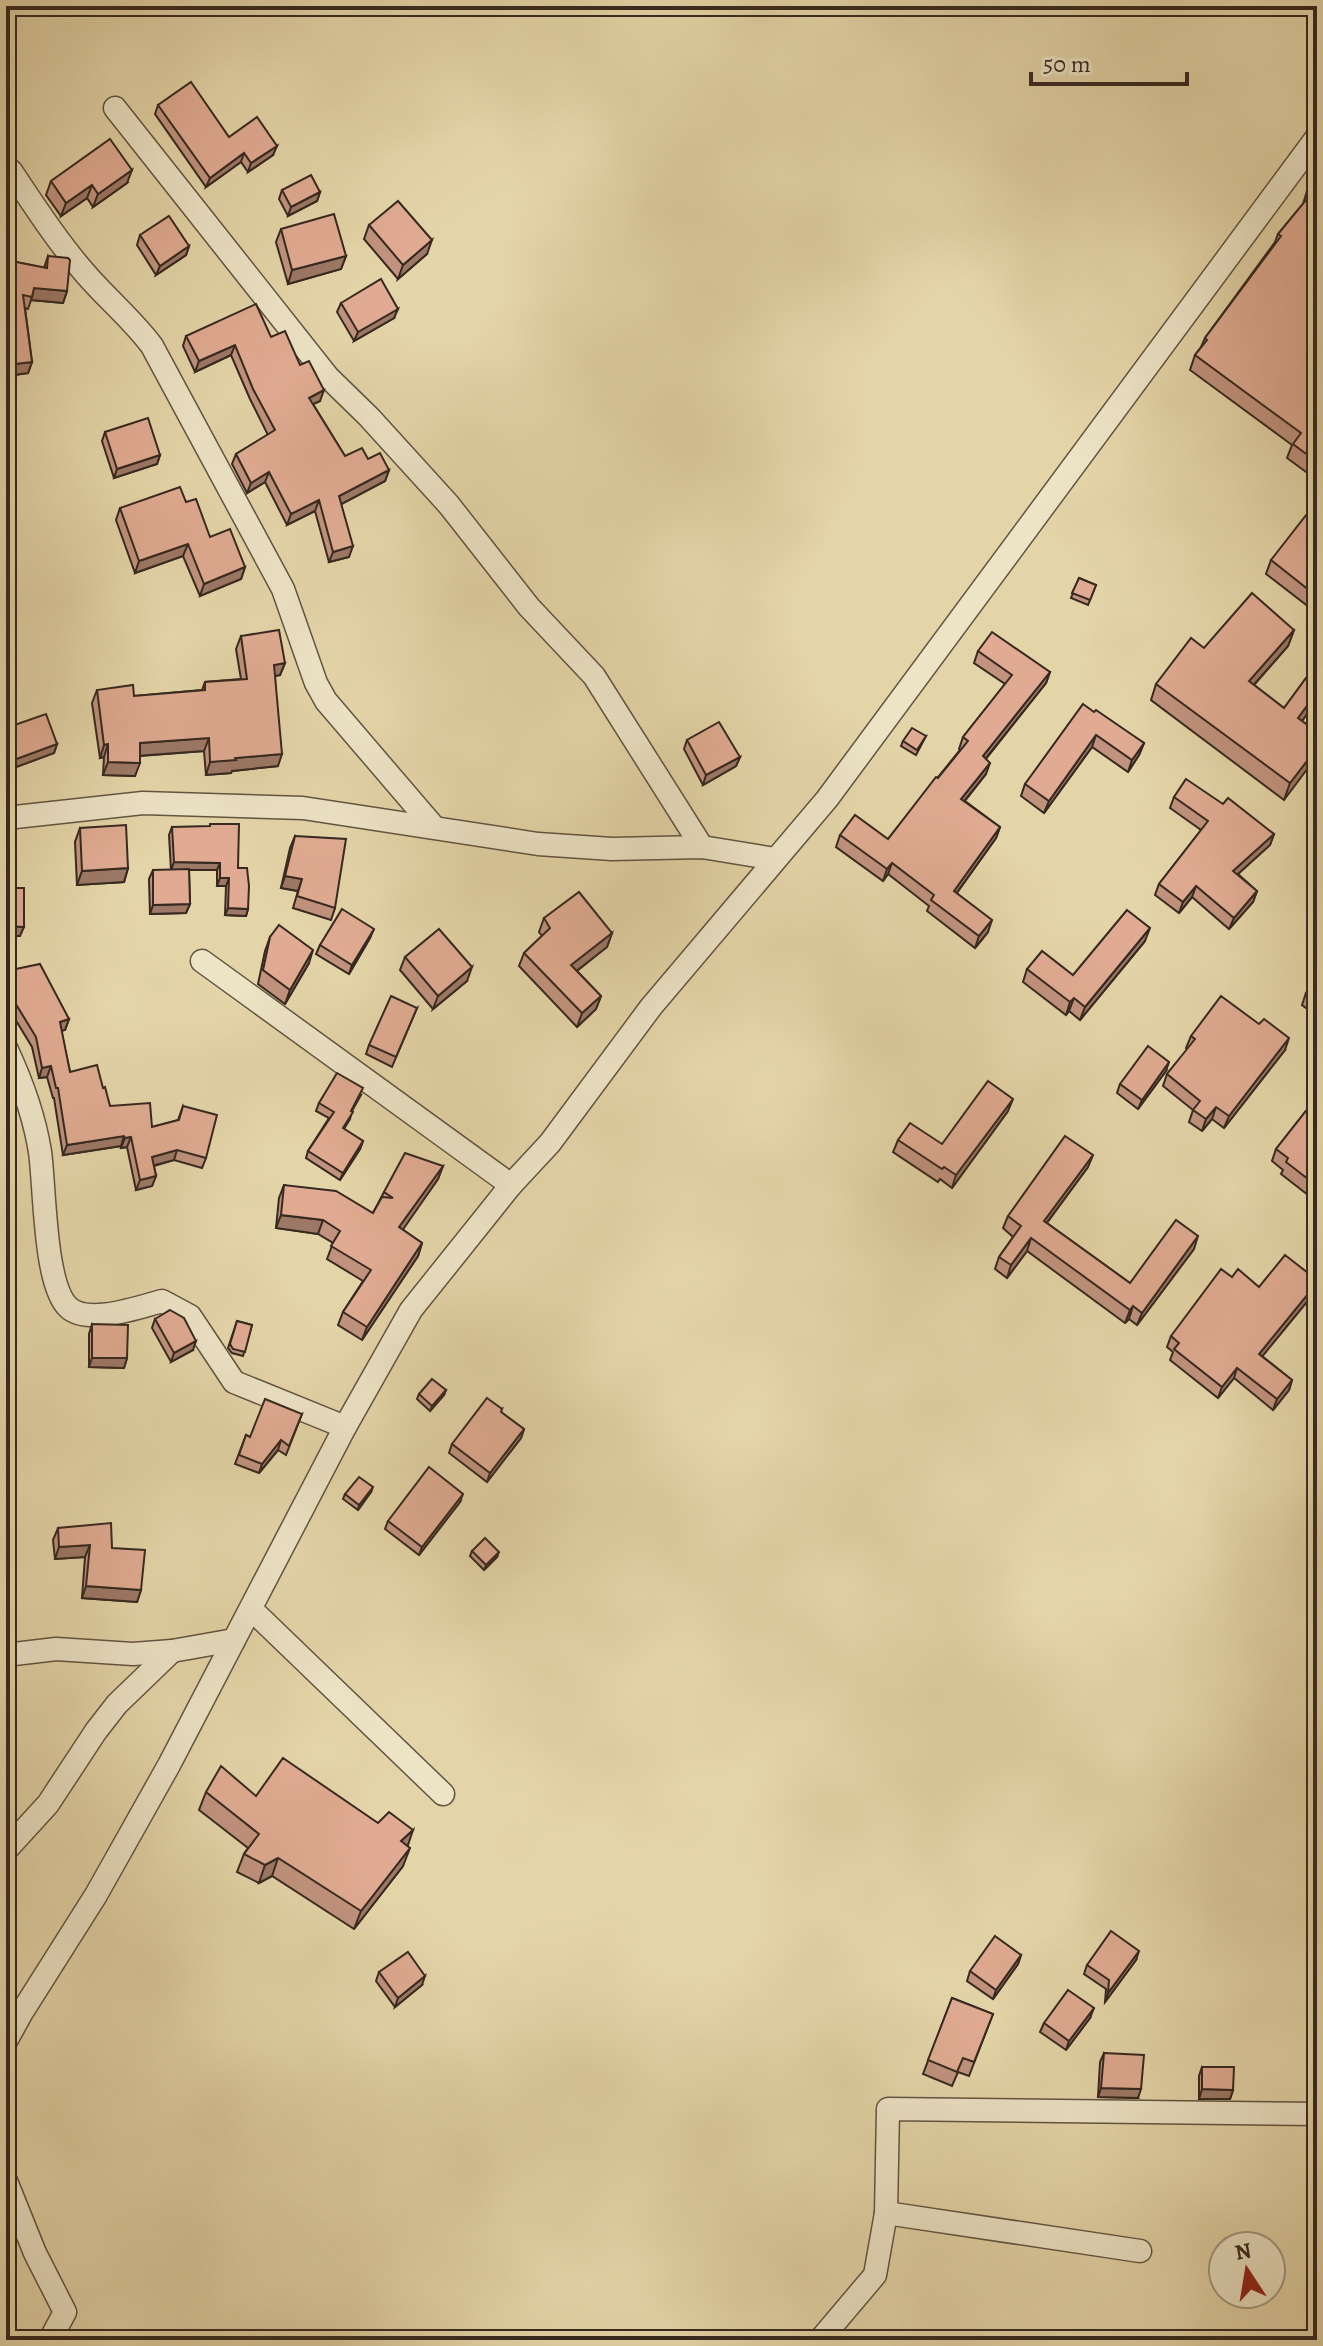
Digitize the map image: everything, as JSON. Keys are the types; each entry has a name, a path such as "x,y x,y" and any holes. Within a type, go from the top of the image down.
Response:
{"street":[{"path":"115,108 328,377 449,505 529,607 594,676 702,847"},
{"path":"6,2041 96,1895 169,1765 345,1427 411,1310 511,1185 550,1143 651,1007 827,799 1317,137"},
{"path":"6,167 63,247 152,346 283,589 316,683 326,701 433,826"},
{"path":"6,818 143,803 303,808 538,844 612,849 702,847 775,859"},
{"path":"202,961 511,1185"},
{"path":"6,1048 25,1088 40,1151 54,1283 68,1308 87,1317 162,1301 190,1316 234,1382 345,1427"},
{"path":"251,1609 443,1794"},
{"path":"6,1655 56,1649 133,1654 234,1640"},
{"path":"6,1850 48,1804 117,1704 172,1651"},
{"path":"820,2340 875,2275 886,2213 888,2109 1317,2114"},
{"path":"6,2181 35,2253 65,2312 50,2340"},
{"path":"886,2213 1140,2251"}],"building":[{"path":"191,82 229,137 257,117 277,146 251,163 244,153 210,178 158,105"},
{"path":"110,139 132,170 98,194 92,185 66,203 51,181"},
{"path":"311,175 320,192 291,207 282,190"},
{"path":"1317,178 1317,462 1293,444 1301,433 1195,355 1281,236 1278,234 1311,194 1307,191"},
{"path":"398,201 432,240 403,265 369,225"},
{"path":"334,214 346,256 292,270 281,229"},
{"path":"169,216 189,246 160,266 140,235"},
{"path":"48,256 70,260 67,291 34,288 32,297 23,295 32,362 6,365 6,260 47,268"},
{"path":"381,279 398,309 358,332 341,303"},
{"path":"256,304 271,337 285,331 300,365 309,361 324,390 309,398 345,456 362,448 368,459 380,453 389,470 339,496 353,546 333,552 319,500 291,514 269,472 251,483 236,454 275,430 253,389 235,345 199,361 186,336"},
{"path":"148,418 160,455 117,469 105,432"},
{"path":"180,487 186,502 196,499 210,537 230,529 245,567 204,584 188,544 139,561 120,508"},
{"path":"1307,514 1317,522 1317,590 1314,594 1271,560"},
{"path":"1079,578 1096,585 1090,600 1072,593"},
{"path":"1252,593 1294,630 1249,681 1284,708 1317,663 1317,692 1298,718 1317,732 1317,748 1290,783 1156,684 1191,638 1204,648"},
{"path":"279,630 285,663 274,665 282,754 210,762 209,738 140,743 140,763 108,762 108,744 104,745 97,690 133,685 134,696 205,690 205,682 247,679 241,636"},
{"path":"992,632 1050,672 983,756 990,763 961,799 1000,827 954,891 992,920 979,936 931,900 934,895 892,863 887,869 840,835 855,815 888,839 968,741 963,737 1012,675 978,651"},
{"path":"1083,704 1144,743 1132,760 1096,735 1049,801 1025,784"},
{"path":"46,714 57,744 11,761 6,746 6,728"},
{"path":"719,722 740,757 706,775 687,740"},
{"path":"912,728 926,736 917,750 903,741"},
{"path":"1186,779 1223,804 1228,798 1274,834 1233,871 1257,891 1234,918 1196,886 1183,902 1159,884 1208,821 1174,797"},
{"path":"239,824 238,868 247,868 248,909 228,908 229,878 220,878 220,863 174,862 172,827"},
{"path":"126,825 128,868 82,871 80,828"},
{"path":"295,836 346,839 335,908 297,896 302,879 285,876"},
{"path":"189,869 190,904 153,905 153,870"},
{"path":"6,888 24,888 24,927 6,926"},
{"path":"579,892 612,933 571,965 601,996 582,1013 524,953 550,928 544,918"},
{"path":"342,909 374,929 352,965 320,945"},
{"path":"1127,910 1150,928 1085,1007 1074,998 1070,1002 1027,969 1042,951 1073,975"},
{"path":"279,925 313,950 290,990 263,970 270,937"},
{"path":"439,929 472,967 438,996 405,957"},
{"path":"40,964 69,1019 60,1022 70,1072 97,1065 110,1106 150,1103 152,1127 179,1120 183,1106 217,1115 206,1158 177,1150 152,1157 156,1176 140,1180 131,1137 67,1145 58,1088 51,1066 42,1068 36,1037 6,988 6,971"},
{"path":"1317,979 1317,1001 1306,993"},
{"path":"391,996 417,1008 396,1057 369,1045"},
{"path":"1221,996 1259,1024 1264,1019 1289,1038 1229,1116 1216,1107 1206,1119 1193,1110 1200,1101 1167,1074 1195,1039 1191,1036"},
{"path":"1148,1046 1169,1062 1142,1100 1120,1084"},
{"path":"337,1073 363,1088 343,1128 363,1141 343,1173 308,1151 334,1112 319,1103"},
{"path":"988,1081 1013,1099 956,1175 898,1140 910,1123 942,1144"},
{"path":"1317,1097 1317,1143 1310,1152 1317,1158 1317,1186 1286,1162 1288,1158 1276,1149"},
{"path":"1065,1136 1093,1155 1044,1221 1130,1283 1176,1220 1198,1236 1142,1313 1133,1306 1130,1310 1031,1238 1011,1265 999,1257 1021,1226 1008,1216"},
{"path":"405,1153 443,1166 399,1227 422,1243 367,1327 343,1312 371,1270 331,1246 340,1231 323,1220 281,1215 284,1185 336,1191 373,1213 382,1197 393,1198 384,1192"},
{"path":"1285,1255 1317,1283 1259,1354 1292,1380 1277,1399 1237,1368 1222,1387 1174,1349 1179,1343 1171,1336 1221,1269 1232,1277 1238,1269 1259,1287"},
{"path":"170,1310 184,1318 196,1341 174,1353 155,1319"},
{"path":"237,1321 252,1325 245,1352 233,1349 230,1344"},
{"path":"92,1324 128,1325 127,1358 92,1358"},
{"path":"432,1379 446,1390 432,1406 419,1394"},
{"path":"487,1398 524,1429 490,1473 452,1444"},
{"path":"265,1399 302,1414 289,1446 281,1440 262,1464 239,1455"},
{"path":"6,1428 9,1483 6,1484"},
{"path":"429,1467 463,1494 422,1547 388,1521"},
{"path":"359,1477 373,1487 359,1505 345,1494"},
{"path":"111,1523 112,1548 145,1550 141,1590 86,1586 90,1545 59,1547 58,1528"},
{"path":"485,1538 499,1552 486,1565 472,1551"},
{"path":"283,1758 378,1823 389,1812 413,1830 401,1841 410,1848 361,1911 278,1858 265,1865 244,1854 259,1834 206,1792 221,1766 256,1796"},
{"path":"1111,1931 1139,1951 1108,1993 1109,1980 1087,1965"},
{"path":"995,1936 1021,1955 996,1990 970,1971"},
{"path":"408,1952 425,1976 398,1998 379,1972"},
{"path":"1068,1990 1094,2008 1069,2041 1044,2023"},
{"path":"952,1998 993,2014 974,2062 963,2058 957,2072 928,2060"},
{"path":"1104,2053 1144,2055 1141,2089 1101,2088"},
{"path":"1202,2067 1234,2067 1233,2090 1202,2089"}]}
